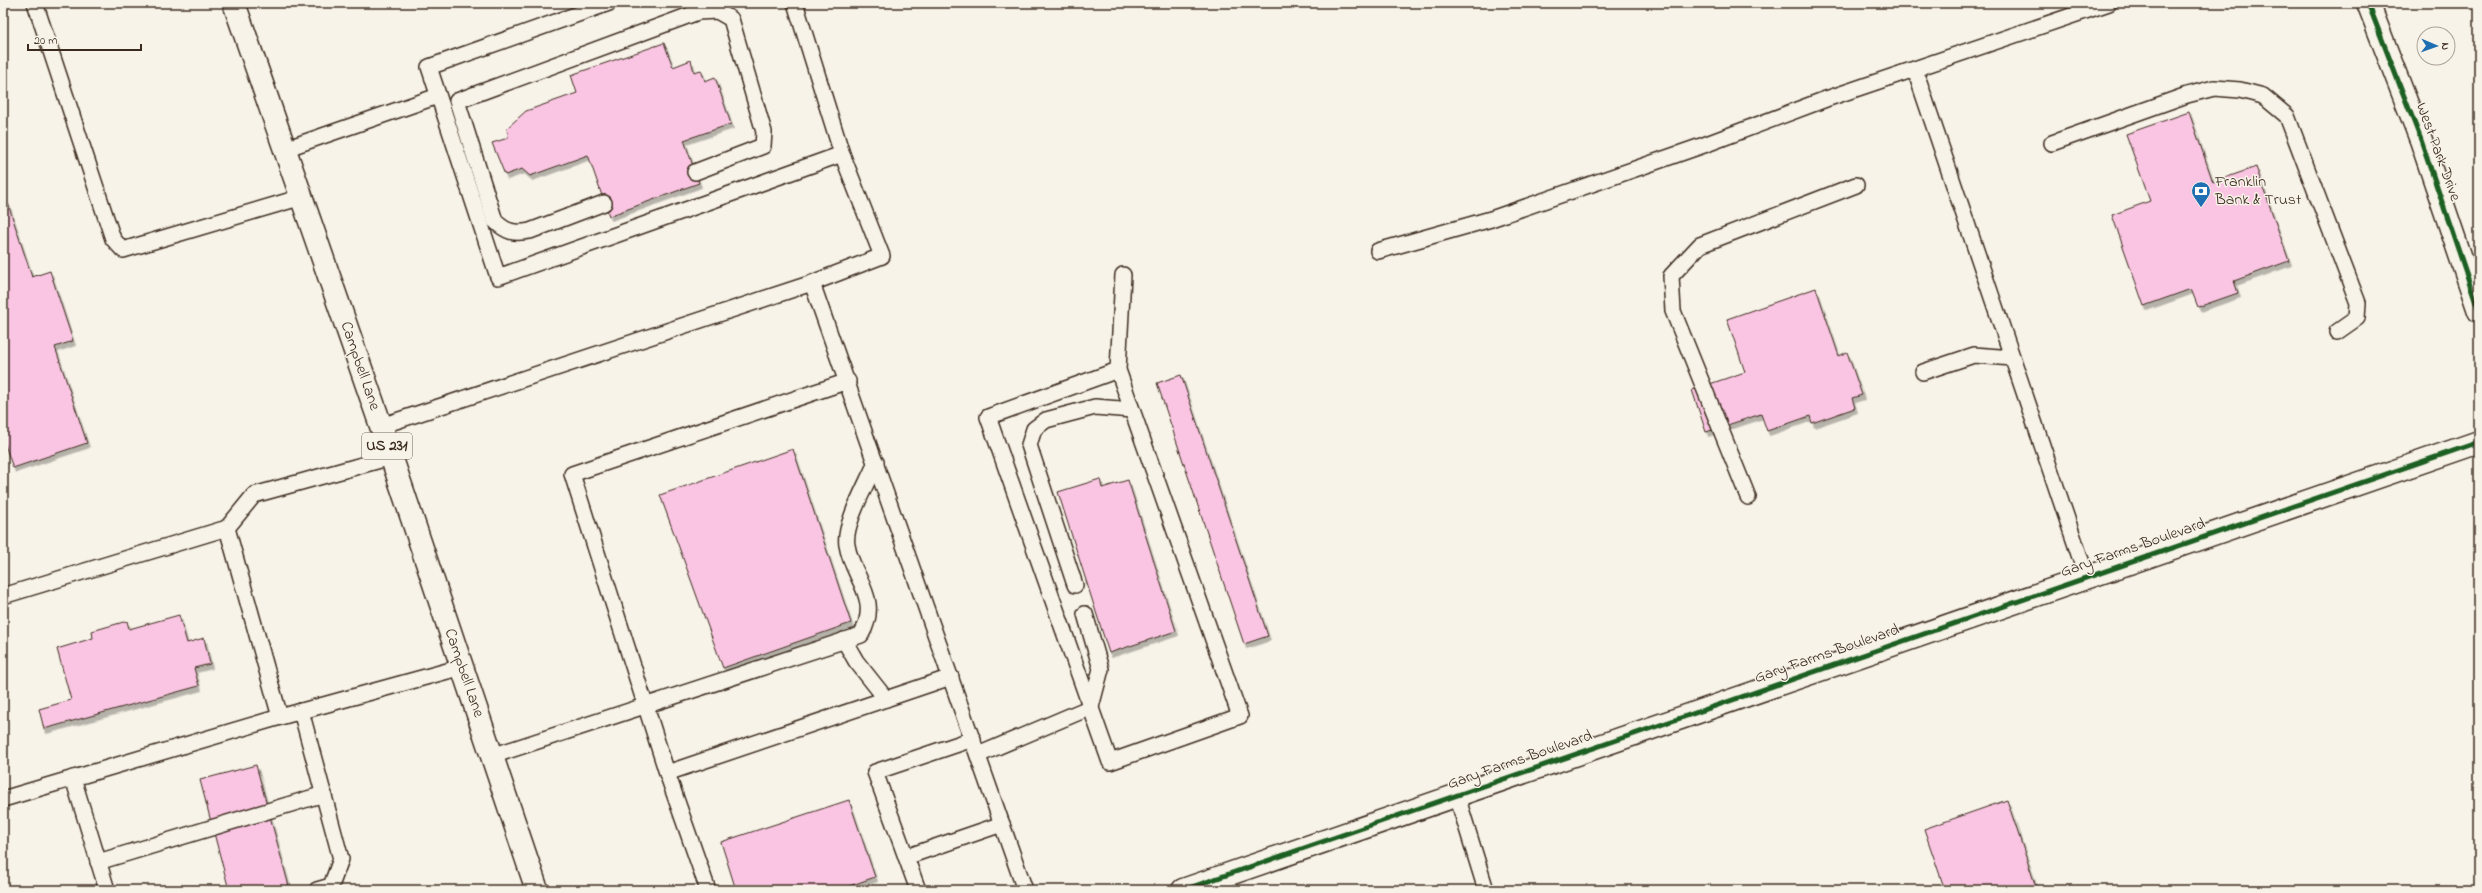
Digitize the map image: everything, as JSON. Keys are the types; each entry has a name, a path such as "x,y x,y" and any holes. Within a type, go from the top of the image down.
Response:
{"street":[{"name":"Campbell Lane","path":"234,3 381,426 537,890"},
{"name":"West Park Drive","path":"2368,3 2421,140 2479,311"},
{"name":"Gary Farms Boulevard","path":"1182,890 2479,442"}],"lane":[{"path":"609,3 429,67 498,277 842,154"},
{"path":"381,426 812,283 882,256 842,154 795,3"},
{"path":"1378,252 1491,219 1704,145 1826,99 2109,3"},
{"path":"39,4 113,239 123,250 302,197"},
{"path":"604,203 530,231 518,234 504,230 495,221 457,101 698,12 718,7 731,19 764,132 763,146 695,172"},
{"path":"1915,70 2087,578"},
{"path":"2052,143 2187,95 2214,88 2240,90 2263,96 2287,116 2358,303 2357,318 2337,332"},
{"path":"285,149 438,96"},
{"path":"1748,497 1673,311 1671,276 1700,245 1856,185"},
{"path":"1118,370 988,417 1110,762 1240,716 1118,370 1123,275"},
{"path":"812,283 848,381 1025,890"},
{"path":"1923,372 1974,355 2012,358"},
{"path":"708,890 667,773 572,474 848,381"},
{"path":"1075,584 1029,445 1034,429 1046,420 1095,407 1132,410"},
{"path":"3,596 227,528 254,495 391,457"},
{"path":"492,756 862,635 869,622 867,595 846,545 849,526 876,462"},
{"path":"227,528 280,717"},
{"path":"1085,614 1101,669 1091,707"},
{"path":"844,640 856,661 886,699"},
{"path":"3,799 280,717 462,667"},
{"path":"667,773 951,677"},
{"path":"978,755 1091,707"},
{"path":"302,711 341,859 331,886 317,890"},
{"path":"918,890 875,772 973,739"},
{"path":"73,778 107,890"},
{"path":"98,862 324,794"},
{"path":"1457,796 1486,890"},
{"path":"906,857 1002,824"}],"building":[{"path":"664,43 673,67 691,60 694,72 701,70 705,81 715,77 731,124 684,140 699,183 609,216 588,155 530,176 522,169 505,175 492,143 508,138 507,128 526,111 577,93 571,75"},
{"name":"Franklin Bank & Trust","path":"2189,112 2213,182 2256,167 2289,261 2234,281 2238,293 2198,307 2191,289 2144,306 2112,215 2150,201 2126,134"},
{"path":"7,201 32,277 50,271 73,341 55,347 87,443 13,468 3,439 3,202"},
{"path":"1816,288 1839,356 1847,352 1862,395 1852,398 1855,408 1812,423 1810,416 1767,431 1761,414 1706,432 1692,390 1745,372 1727,319"},
{"path":"1181,375 1268,636 1244,644 1157,383"},
{"path":"793,449 851,623 723,668 660,495"},
{"path":"1100,479 1102,488 1128,480 1176,631 1109,653 1058,492"},
{"path":"179,615 187,643 204,638 210,664 194,668 199,686 44,729 39,709 71,700 57,649 93,638 92,631 127,621 129,629"},
{"path":"256,765 290,890 229,890 200,780"},
{"path":"849,800 875,877 838,890 736,890 721,842"},
{"path":"2007,800 2037,890 1945,890 1924,829"}],"cycle path":[{"path":"2368,3 2421,140 2479,311"},
{"path":"1183,890 2479,442"}],"place":[{"name":"Franklin Bank & Trust","path":"2201,208"}]}
